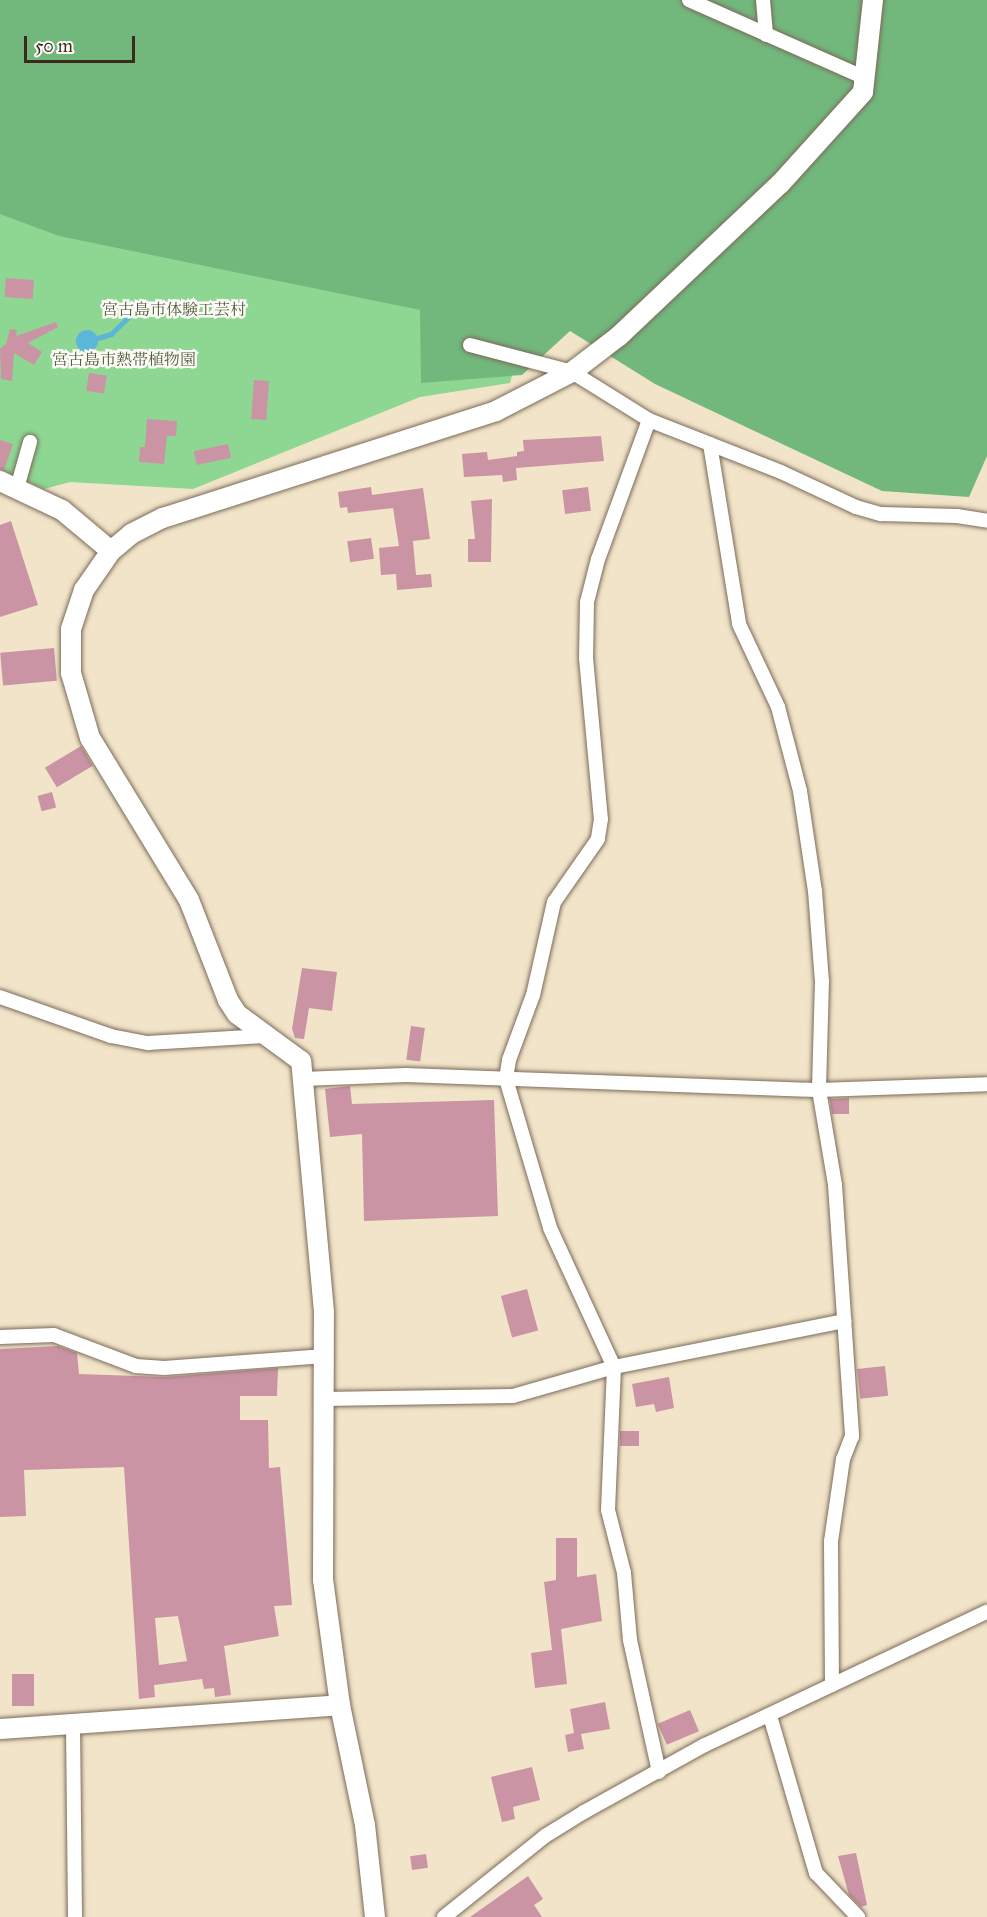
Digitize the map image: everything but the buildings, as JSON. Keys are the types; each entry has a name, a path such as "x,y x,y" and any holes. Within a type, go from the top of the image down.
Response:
{"street":[{"path":"689,0 865,78"},
{"path":"763,0 766,35"},
{"path":"375,1917 365,1825 340,1705 323,1580 322,1356 324,1312 301,1061 237,1014 228,1000 189,900 90,738 71,673 71,629 84,590 111,551 131,534 163,518 468,422 572,372 627,328 795,168 863,92 873,0"},
{"path":"470,345 572,372 649,420 881,514 987,521"},
{"path":"649,420 598,559 587,602 586,658 601,819 598,839 554,902 534,995 509,1060 506,1079 550,1228 614,1367 608,1510 624,1573 630,1640 659,1772"},
{"path":"30,442 9,484 62,510 111,551"},
{"path":"710,444 739,624 778,707 800,790 822,981 819,1090 835,1185 852,1436 843,1459 831,1541 832,1685"},
{"path":"0,997 111,1036 148,1044 264,1036"},
{"path":"302,1079 406,1075 819,1090 987,1084"},
{"path":"322,1399 513,1396 614,1367 844,1321"},
{"path":"0,1337 54,1335 136,1366 164,1368 322,1356"},
{"path":"444,1917 545,1836 705,1745 987,1612"},
{"path":"0,1730 340,1705"},
{"path":"770,1716 816,1873 858,1917"},
{"path":"73,1725 75,1917"}],"green space":[{"path":"0,0 987,0 987,456 969,497 882,491 655,384 570,331 522,375 421,383 420,310 59,236 0,214"},
{"name":"宮古島市体験工芸村","path":"0,54 533,301 510,383 420,397 193,489 70,482 44,489 0,469"}],"water":[{"path":"87,330 95,333 98,341 95,349 87,352 79,349 76,341 79,333"}],"waterway":[{"path":"98,338 111,334 131,315 142,315"}],"park label":[{"name":"宮古島市熱帯植物園","path":"124,360"}]}
